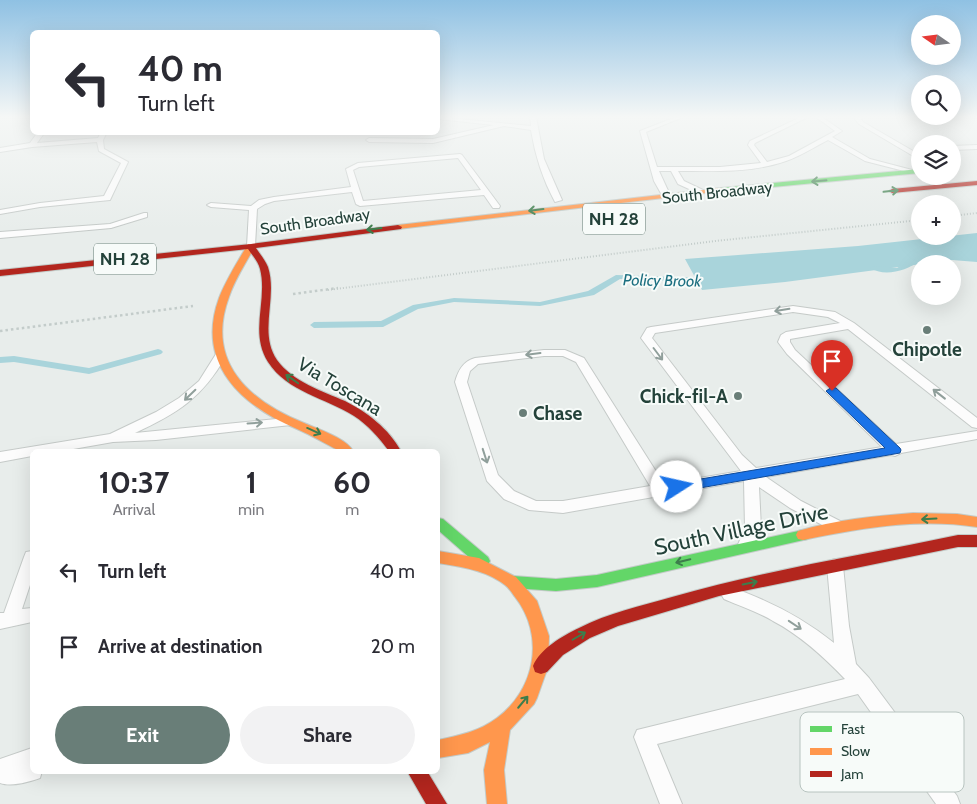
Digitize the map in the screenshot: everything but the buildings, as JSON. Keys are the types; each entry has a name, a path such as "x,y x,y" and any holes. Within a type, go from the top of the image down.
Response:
{"main road":[{"name":"South Broadway","path":"0,273 250,246 308,237 666,195 911,172"},
{"path":"878,193 977,183"},
{"name":"South Broadway","path":"250,246 303,250 352,245"},
{"path":"250,246 222,303 218,334 220,356 231,376 250,397 271,413 314,430 334,440 345,449"},
{"name":"Via Toscana","path":"250,246 264,269 263,339 266,353 278,368 292,380 352,409 369,420 394,449"},
{"name":"South Village Drive","path":"513,582 556,584 597,581 745,547 891,521 958,518 977,522"},
{"path":"440,525 488,565 513,582 533,605 542,634 541,666 528,698 502,726 467,744 440,749"},
{"path":"541,666 557,650 584,633 615,620 719,590 958,541 977,542"},
{"path":"440,557 459,557 488,565"},
{"path":"497,804 494,770 502,726"},
{"path":"419,774 437,804"}],"lane":[{"path":"0,212 40,205 107,198 125,162 110,155"},
{"path":"539,155 546,178 558,200"},
{"path":"650,155 658,181 666,195"},
{"path":"757,155 766,164"},
{"path":"654,169 718,168 766,164 783,160 794,155"},
{"path":"855,155 869,162 911,170"},
{"path":"487,192 360,204 349,169 358,165 460,156 487,192 496,206"},
{"path":"673,168 682,182 700,192"},
{"path":"210,205 253,208 262,202 274,199 355,189"},
{"path":"250,246 253,208"},
{"path":"0,235 111,226 144,214"},
{"path":"844,528 816,516 751,474 646,338 651,330 793,309 830,314 850,325 977,424"},
{"path":"850,325 790,334 785,337 784,342 788,348 895,450"},
{"path":"660,490 580,360 566,353 544,353 475,361 464,370 461,382 492,477 509,494 534,506 564,507 977,435"},
{"path":"71,449 113,438 154,419 182,402 202,383 220,356"},
{"path":"113,438 142,437 236,425 289,421"},
{"path":"0,456 30,452"},
{"path":"745,547 753,528 751,474"},
{"path":"5,620 30,562"},
{"path":"835,566 840,626 847,666"},
{"path":"719,590 785,618 809,635 847,666 882,712"},
{"path":"5,620 30,615"},
{"path":"671,804 644,737 862,684"},
{"path":"0,770 30,759"},
{"path":"0,775 30,770"},
{"path":"940,792 949,804"}],"path":[{"path":"961,215 977,213"},
{"path":"293,294 705,242 911,221"},
{"path":"0,331 194,306"}],"water":[{"path":"977,233 977,262 961,261 961,255 911,255 911,265 785,282 702,290 685,259 911,240 911,245 961,245 961,235"}],"waterway":[{"name":"Policy Brook","path":"874,268 898,270 911,263"},
{"name":"Policy Brook","path":"314,325 383,324 416,307 454,300 540,304 591,293 619,277 708,280"},
{"name":"Policy Brook","path":"0,360 14,359 89,371 158,352"}],"traffic: fast":[{"path":"721,190 911,172"},
{"path":"440,525 483,561"},
{"path":"513,582 556,585 597,581 803,535"}],"traffic: slow":[{"path":"398,227 721,190"},
{"path":"251,246 222,304 218,335 220,354 227,371 240,388 264,409 320,434 344,449"},
{"path":"803,535 867,523 913,518 957,519 977,522"},
{"path":"440,557 479,564 511,581 531,606 541,636 540,667 528,698 504,724 468,744 440,749"},
{"path":"497,804 494,770 502,726"}],"traffic: jam":[{"path":"892,191 977,183"},
{"path":"0,273 251,246 398,227"},
{"path":"251,246 264,269 266,281 264,340 273,362 289,378 364,417 381,433 393,449"},
{"path":"541,666 557,650 584,633 615,620 719,590 958,541 977,541"},
{"path":"418,774 437,804"}],"place":[{"name":"Chipotle","path":"927,330"},
{"name":"Chick-fil-A","path":"738,396"},
{"name":"Chase","path":"523,413"}],"route":[{"path":"677,487 895,450 832,391"}]}
